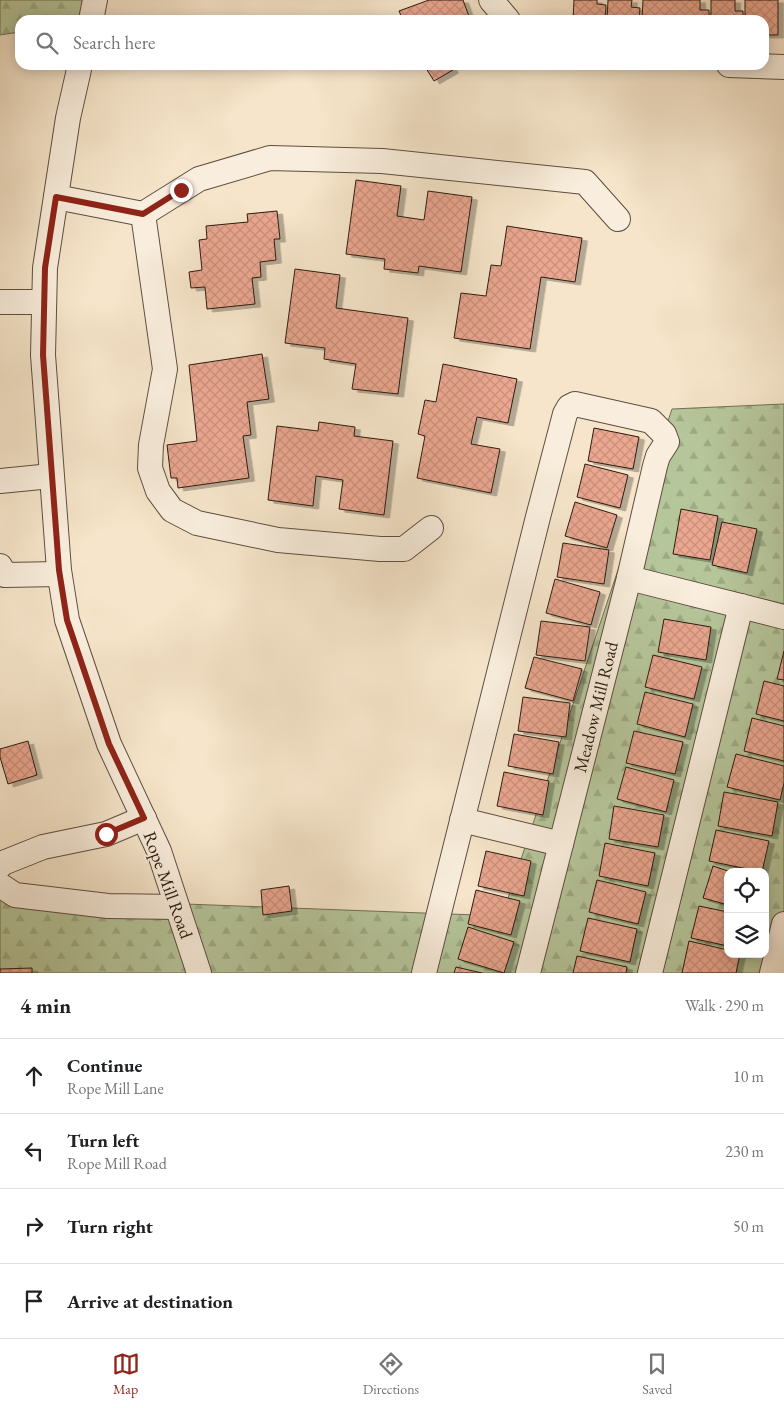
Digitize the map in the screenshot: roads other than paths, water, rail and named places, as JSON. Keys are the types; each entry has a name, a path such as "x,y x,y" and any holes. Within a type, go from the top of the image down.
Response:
{"street":[{"path":"91,15 95,0"},
{"path":"491,0 504,15"},
{"path":"769,66 784,67"},
{"name":"Rope Mill Road","path":"79,70 68,118 45,268 43,355 60,574 67,620 109,744 159,851 199,973"},
{"path":"56,197 143,214 198,179 270,158 382,161 585,182 618,219"},
{"path":"143,214 165,369 151,445 150,468 158,491 172,510 197,523 278,540 380,549 404,549 431,528"},
{"path":"0,302 44,302"},
{"name":"Meadow Mill Road","path":"462,820 565,414 569,407 575,404 651,421 664,434 667,442 658,456 655,466 629,578 528,973"},
{"path":"0,481 51,476"},
{"path":"0,566 6,575 60,574"},
{"path":"629,578 784,617"},
{"path":"650,973 741,606"},
{"path":"0,866 3,863 43,847 106,834 144,818"},
{"path":"424,973 462,820 561,844"},
{"path":"0,885 14,895 108,906 177,907"},
{"path":"772,973 784,924"}]}
